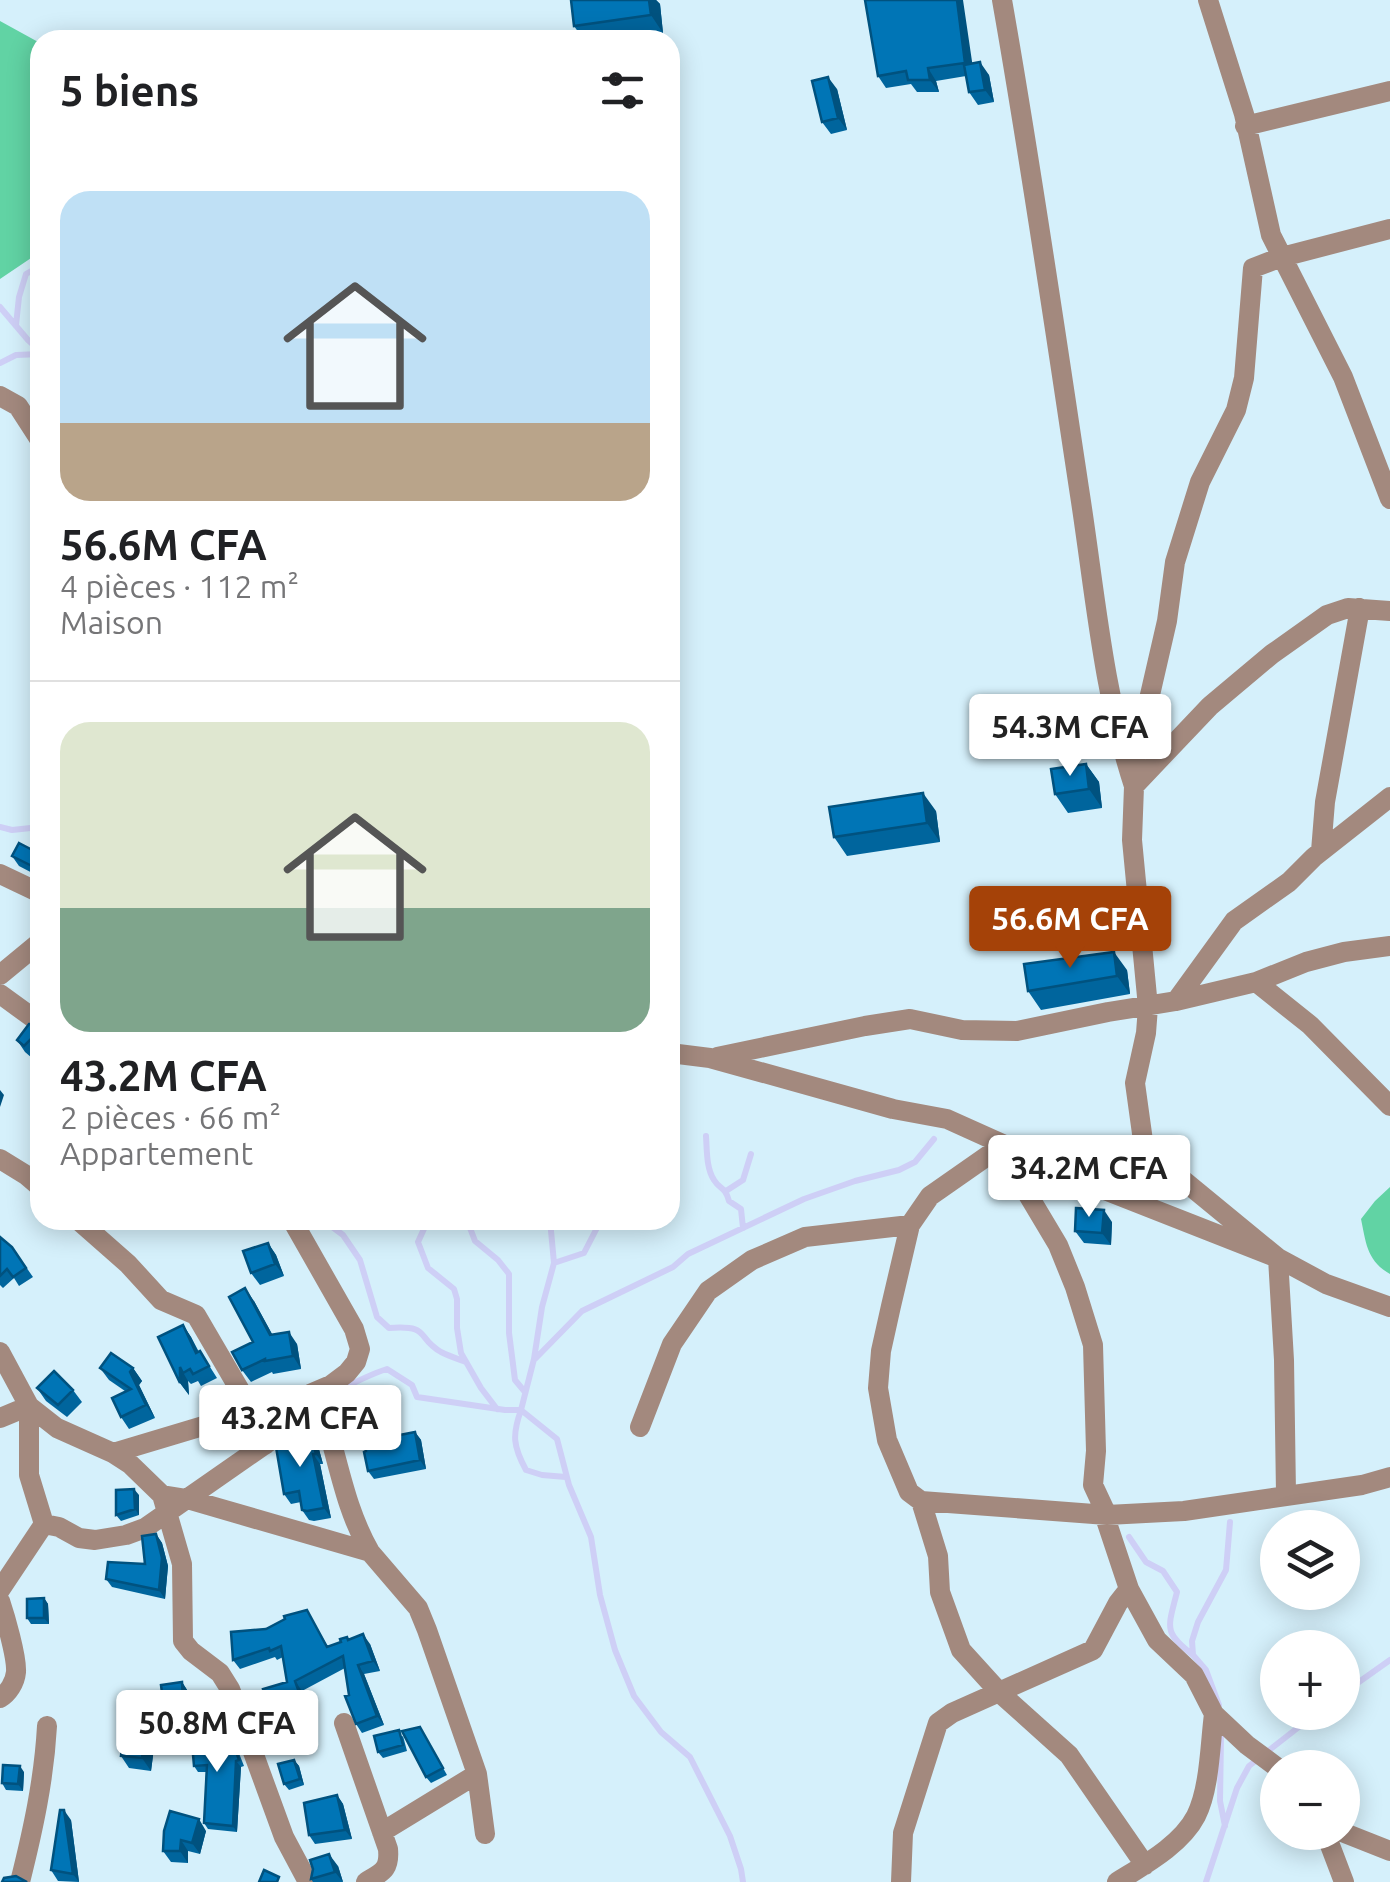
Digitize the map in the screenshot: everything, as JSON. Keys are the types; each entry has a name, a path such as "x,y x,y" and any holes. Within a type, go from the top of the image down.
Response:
{"street":[{"path":"1002,0 1100,632 1122,750 1134,786"},
{"path":"1208,0 1246,126 1271,235 1344,376 1390,499"},
{"path":"1246,126 1390,91"},
{"path":"1286,1494 1278,1258 1144,1148 1135,1083 1148,1006 1134,856 1135,760 1167,621 1176,562 1200,482 1236,410 1244,378 1254,268 1390,229"},
{"path":"0,396 18,406 30,425"},
{"path":"1134,786 1210,706 1327,615 1348,608 1390,611"},
{"path":"1320,851 1360,608"},
{"path":"1176,1001 1234,920 1289,882 1320,851 1390,796"},
{"path":"0,874 30,888"},
{"path":"710,1058 910,1019 962,1030 1017,1031 1176,1001 1256,982 1344,952 1390,946"},
{"path":"0,975 30,950"},
{"path":"1256,982 1310,1025 1390,1106"},
{"path":"0,994 30,1016"},
{"path":"680,1054 710,1058 894,1109 947,1118 1102,1188 1278,1258 1326,1284 1390,1307"},
{"path":"1002,1145 930,1196 910,1226 881,1351 878,1388 887,1440 910,1492 932,1503 1107,1515 1184,1511 1362,1485 1390,1477"},
{"path":"1002,1145 1058,1245 1093,1345 1093,1485 1107,1515 1130,1589 1157,1640 1194,1675 1214,1714 1260,1755"},
{"path":"0,1160 30,1178"},
{"path":"640,1427 672,1344 708,1292 752,1260 805,1236 910,1226"},
{"path":"89,1230 161,1300 196,1315 252,1411 265,1445"},
{"path":"113,1453 310,1394 347,1374 360,1348 354,1329 298,1230"},
{"path":"0,1352 29,1406 57,1428 130,1464 165,1503 182,1564 183,1641 191,1652 220,1673 230,1689 284,1837 308,1882"},
{"path":"0,1418 29,1406"},
{"path":"0,1590 44,1524 30,1475 29,1406"},
{"path":"44,1524 95,1540 145,1528 165,1503 187,1499 290,1427 323,1413 345,1498 358,1530 370,1552 418,1608 477,1774 485,1834"},
{"path":"187,1499 370,1552"},
{"path":"921,1500 938,1556 940,1592 960,1650 1000,1693 1070,1755 1145,1864"},
{"path":"902,1882 903,1833 938,1723 952,1712 1092,1650 1130,1589"},
{"path":"0,1601 16,1672 10,1690 0,1698"},
{"path":"1118,1882 1177,1840 1195,1819 1202,1799 1214,1714"},
{"path":"344,1723 390,1862 366,1882"},
{"path":"0,1872 18,1882 38,1809 47,1726"},
{"path":"382,1832 477,1774"},
{"path":"1360,1839 1390,1850"},
{"path":"1332,1850 1344,1882"}],"green space":[{"path":"0,21 30,38 30,259 0,279"},
{"path":"1390,1187 1390,1274 1372,1257 1361,1219"}],"building":[{"path":"571,0 649,0 651,15 574,26"},
{"path":"865,0 957,0 965,63 928,68 930,80 908,80 906,71 878,76"},
{"path":"980,62 985,90 969,92 964,65"},
{"path":"828,77 838,118 822,122 812,81"},
{"path":"1086,764 1089,789 1055,794 1051,769"},
{"path":"923,793 927,823 834,837 829,807"},
{"path":"19,843 30,849 30,865 12,856"},
{"path":"1114,952 1117,976 1028,991 1024,964"},
{"path":"29,1024 30,1040 24,1046 17,1040"},
{"path":"1076,1208 1104,1210 1102,1233 1075,1231"},
{"path":"0,1237 26,1268 13,1277 7,1269 0,1276"},
{"path":"268,1243 275,1264 251,1273 243,1251"},
{"path":"245,1288 270,1335 289,1332 293,1356 265,1359 242,1370 232,1352 253,1342 229,1297"},
{"path":"183,1325 196,1353 200,1351 209,1366 193,1374 190,1369 183,1373 180,1367 180,1383 158,1337"},
{"path":"111,1353 133,1368 130,1372 146,1405 121,1417 112,1398 131,1389 100,1368"},
{"path":"54,1371 73,1390 58,1405 37,1388"},
{"path":"310,1432 324,1508 307,1511 302,1510 299,1491 284,1494 276,1447 286,1446 285,1435"},
{"path":"415,1432 420,1460 368,1471 364,1442"},
{"path":"134,1489 135,1509 116,1515 116,1490"},
{"path":"156,1534 162,1558 159,1590 106,1579 108,1562 145,1564 142,1536"},
{"path":"44,1598 44,1618 27,1618 27,1599"},
{"path":"307,1610 327,1647 341,1642 340,1639 363,1634 373,1661 358,1665 377,1716 356,1724 345,1696 349,1695 343,1656 295,1681 304,1706 276,1716 263,1689 287,1682 281,1646 233,1660 231,1632 266,1629 285,1619 284,1616"},
{"path":"182,1682 184,1721 161,1721 161,1685"},
{"path":"420,1727 443,1768 426,1777 402,1731"},
{"path":"399,1730 403,1745 378,1752 374,1736"},
{"path":"217,1731 218,1740 231,1737 239,1760 233,1826 204,1823 207,1765 194,1766 191,1732"},
{"path":"124,1733 145,1735 142,1758 121,1756"},
{"path":"294,1760 300,1779 284,1784 278,1764"},
{"path":"3,1765 20,1766 18,1784 2,1783"},
{"path":"337,1795 345,1830 309,1835 304,1803"},
{"path":"60,1810 64,1810 73,1874 51,1870"},
{"path":"170,1811 199,1819 192,1843 181,1840 180,1851 163,1851"},
{"path":"329,1854 335,1872 311,1879 310,1860"},
{"path":"264,1870 279,1877 277,1882 259,1882"},
{"path":"16,1876 27,1882 2,1882 4,1878"}],"waterway":[{"path":"16,325 19,297 30,272"},
{"path":"0,307 30,342"},
{"path":"0,363 16,355 30,354"},
{"path":"0,827 30,828"},
{"path":"706,1136 711,1175 729,1201 741,1209 743,1228"},
{"path":"535,1359 582,1311 673,1267 688,1254 804,1199 899,1170 915,1162 934,1139"},
{"path":"726,1191 743,1180 751,1154"},
{"path":"336,1230 360,1260 377,1317 389,1328 417,1330 433,1347 466,1362"},
{"path":"423,1230 418,1242 428,1268 454,1289 461,1353 497,1409"},
{"path":"471,1230 475,1241 509,1274 509,1333 515,1380 525,1392"},
{"path":"551,1230 554,1263 521,1410 557,1439 569,1485 591,1537 600,1595 615,1650 634,1696 661,1732 690,1757 730,1836 743,1882"},
{"path":"554,1263 584,1253 596,1230"},
{"path":"305,1408 387,1369 412,1385 417,1397 521,1410 515,1440 526,1470 566,1477"},
{"path":"1219,1705 1206,1670 1193,1655 1192,1641 1226,1570 1230,1522"},
{"path":"1129,1537 1146,1562 1163,1571 1177,1592 1170,1628 1177,1641 1193,1655"},
{"path":"1360,1681 1390,1660"},
{"path":"1206,1882 1237,1788 1249,1766 1295,1730"},
{"path":"1221,1737 1220,1801 1225,1826"}]}
